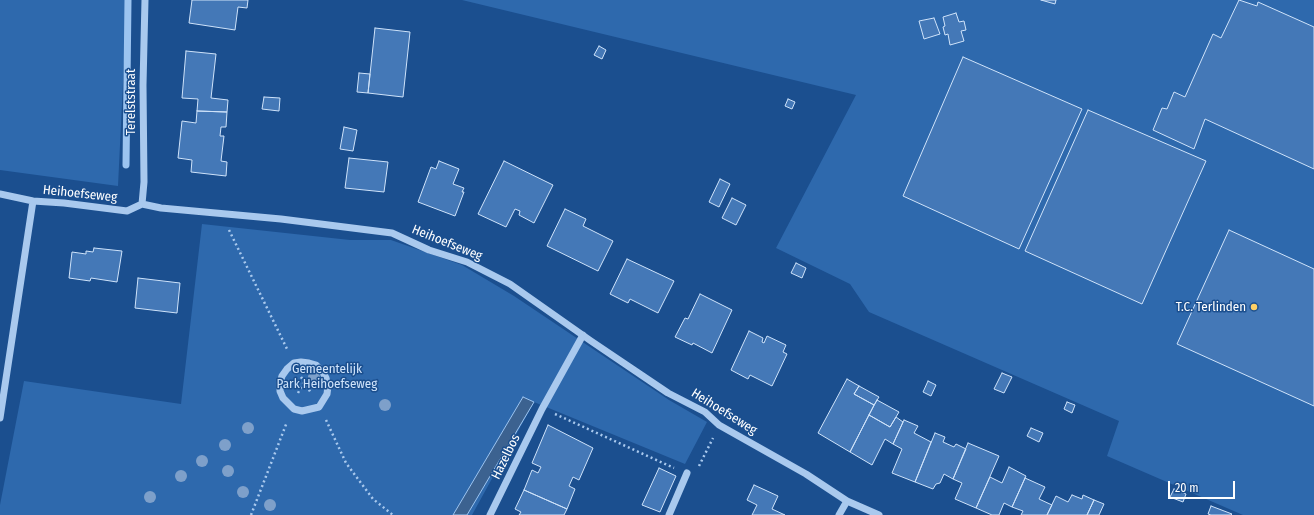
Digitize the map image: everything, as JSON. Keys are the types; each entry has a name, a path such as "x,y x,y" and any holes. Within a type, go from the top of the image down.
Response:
{"street":[{"name":"Terelststraat","path":"142,204 144,182 143,85 145,0"},
{"name":"Heihoefseweg","path":"0,194 33,201 64,203 127,211 142,204 161,208 281,219 392,233 429,250 468,262 510,284 668,393 705,412 719,425 806,474 847,501 879,515"},
{"path":"0,418 33,201"},
{"name":"Hazelbos","path":"490,515 542,409 583,335"},
{"path":"294,363 309,363 316,366 322,371 326,378 328,386 327,394 319,407 302,411 292,407 282,398 280,383 282,376 294,363"},
{"path":"669,515 687,473"},
{"path":"839,515 847,501"}],"path":[{"path":"231,234 294,363 319,407 346,463 373,499 392,515"},
{"path":"251,515 292,407 304,381"},
{"path":"542,409 687,473 696,471 719,425"}],"green space":[{"path":"0,0 127,0 118,186 0,170"},
{"path":"462,0 1314,0 1314,515 1243,515 1107,456 1119,421 869,312 850,284 776,248 856,95"},
{"name":"Gemeentelijk Park Heihoefseweg","path":"202,224 350,240 391,240 462,265 514,296 669,400 707,422 685,464 534,402 472,515 0,515 0,505 24,381 181,404"}],"shaded area":[{"path":"523,397 534,402 467,515 453,515"}],"building":[{"path":"192,0 248,0 247,8 238,7 235,30 189,23"},
{"path":"1041,0 1056,0 1055,4"},
{"path":"1239,0 1257,6 1258,2 1314,27 1314,169 1205,119 1194,149 1153,130 1162,108 1167,109 1174,92 1185,97 1213,34 1221,38"},
{"path":"956,13 959,22 964,21 966,30 961,31 964,41 950,45 948,34 945,35 943,27 945,26 943,17"},
{"path":"934,18 940,34 924,39 919,21"},
{"path":"375,28 410,32 403,97 368,93"},
{"path":"599,46 606,50 602,59 594,55"},
{"path":"186,51 216,54 211,98 228,100 227,112 197,111 198,99 182,98"},
{"path":"963,57 1082,109 1019,249 903,196"},
{"path":"359,73 370,74 368,93 357,92"},
{"path":"264,97 280,98 279,111 262,109"},
{"path":"788,99 795,102 792,109 785,106"},
{"path":"1088,110 1206,161 1142,304 1025,251"},
{"path":"197,111 227,112 226,127 221,127 220,136 224,136 221,161 227,162 226,176 191,172 192,160 178,158 182,121 196,123"},
{"path":"344,127 357,130 353,151 340,149"},
{"path":"349,158 388,162 384,192 345,188"},
{"path":"439,161 459,169 453,184 464,188 462,192 464,192 455,216 418,202 431,167 436,169"},
{"path":"504,161 553,185 534,223 519,215 520,211 515,209 506,227 478,214"},
{"path":"720,179 730,184 719,207 709,202"},
{"path":"732,198 746,205 736,225 722,218"},
{"path":"565,209 586,219 583,226 613,241 598,271 547,246"},
{"name":"T.C. Terlinden","path":"1229,230 1314,269 1314,406 1177,344"},
{"path":"94,248 122,251 117,282 91,278 90,281 69,278 72,252 86,254 86,251 93,252"},
{"path":"627,259 674,281 658,313 630,299 628,303 610,294"},
{"path":"796,263 806,268 802,278 791,273"},
{"path":"138,278 180,283 177,313 135,308"},
{"path":"700,294 732,310 712,353 693,343 692,345 675,337 685,318 688,319"},
{"path":"749,331 763,338 762,342 764,343 767,336 786,345 783,352 787,354 772,386 750,375 748,379 731,370"},
{"path":"1002,373 1012,377 1004,393 994,389"},
{"path":"847,379 859,386 854,394 874,405 850,452 818,433"},
{"path":"928,381 936,385 931,396 923,392"},
{"path":"859,386 879,397 874,405 854,394"},
{"path":"877,400 899,412 890,427 869,415"},
{"path":"1067,402 1075,405 1072,413 1064,409"},
{"path":"869,415 890,427 896,417 903,422 893,444 885,439 872,465 850,452"},
{"path":"904,420 918,426 914,433 931,442 915,482 892,473 902,449 893,444"},
{"path":"548,425 593,448 579,480 573,477 569,486 575,489 567,509 524,490 532,470 538,473 541,467 532,463"},
{"path":"1031,428 1043,433 1039,442 1027,436"},
{"path":"935,433 945,437 943,442 954,447 956,444 966,449 953,479 944,474 940,483 936,484 933,489 915,482"},
{"path":"968,443 999,456 976,508 955,499 962,483 953,479"},
{"path":"1009,467 1026,476 1012,507 1004,503 999,515 992,515 976,508 990,477 1002,483"},
{"path":"659,468 676,476 660,512 642,505"},
{"path":"1025,478 1045,487 1039,499 1052,505 1047,515 1021,515 1023,511 1012,507"},
{"path":"754,485 778,496 772,509 785,515 752,515 757,505 747,500"},
{"path":"1174,489 1186,494 1183,502 1170,497"},
{"path":"524,490 567,509 564,515 519,515 521,512 515,509"},
{"path":"1072,495 1082,499 1083,495 1094,500 1087,515 1047,515 1056,496 1068,502"},
{"path":"1094,500 1104,504 1099,515 1087,515"},
{"path":"1211,506 1232,514 1208,514"}],"waterway":[{"path":"126,165 128,0"}],"place":[{"name":"T.C. Terlinden","path":"1254,307"}]}
